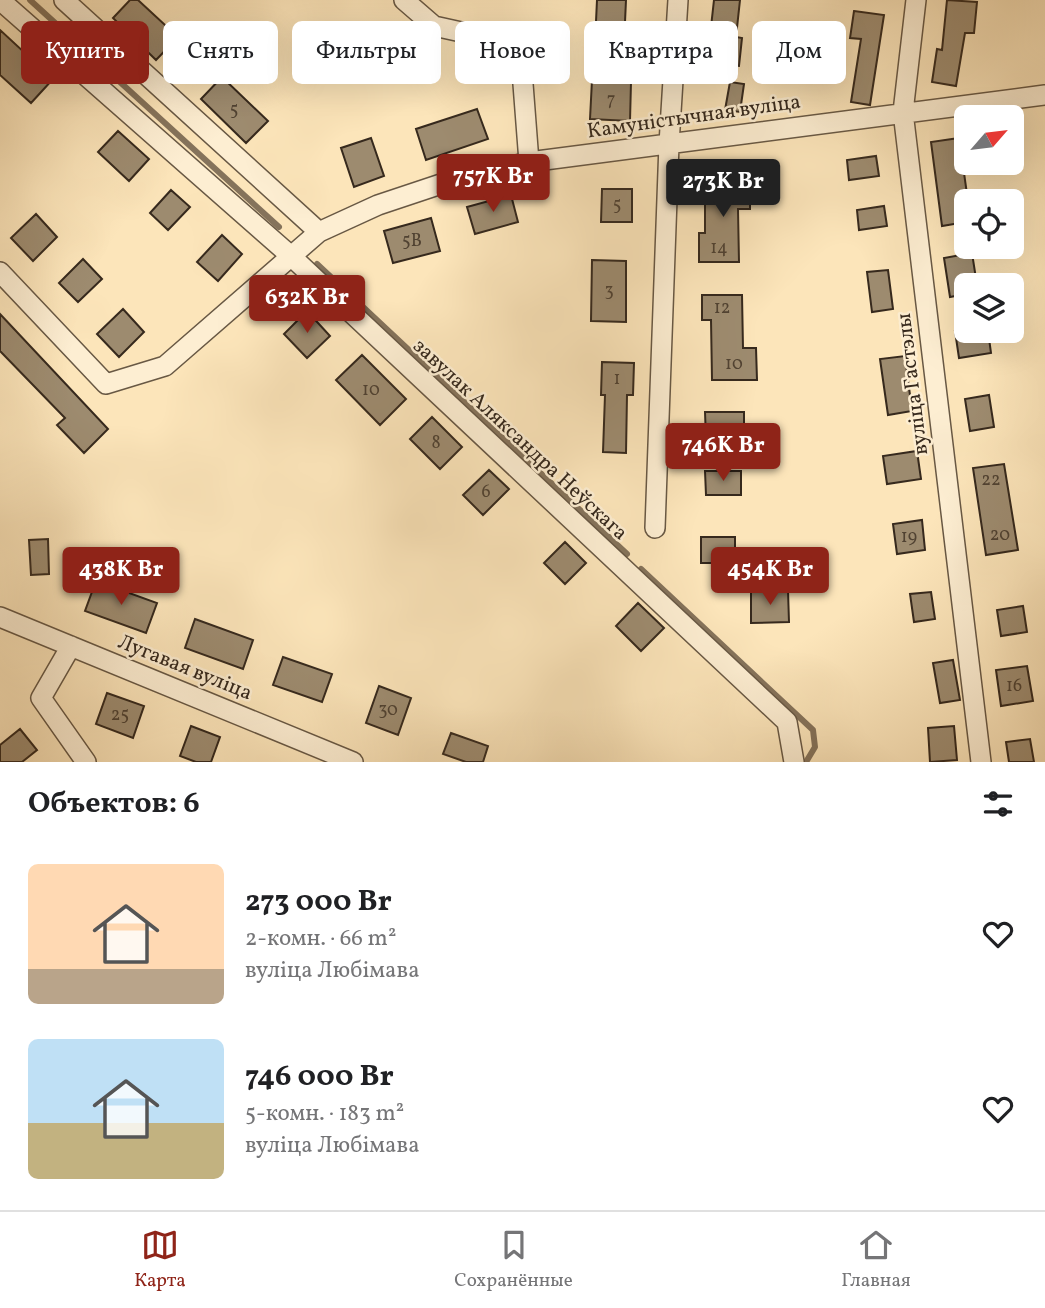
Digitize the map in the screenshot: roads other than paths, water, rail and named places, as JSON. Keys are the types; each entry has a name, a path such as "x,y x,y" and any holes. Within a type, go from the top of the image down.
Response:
{"street":[{"name":"завулак Аляксандра Неўскага","path":"0,0 292,257 787,722 794,762"},
{"path":"64,0 319,232"},
{"path":"404,0 433,26 520,45 529,162"},
{"path":"655,528 669,144 678,0"},
{"name":"вуліца Гастэлы","path":"916,0 903,112 981,762"},
{"name":"Камуністычная вуліца","path":"0,272 106,384 166,366 319,232 378,205 453,180 529,162 1045,95"},
{"name":"Лугавая вуліца","path":"0,617 353,762"},
{"path":"71,646 41,698 86,762"}],"waterway":[{"path":"30,0 279,227"},
{"path":"317,264 627,554"},
{"path":"641,569 813,730 815,747 806,762"}]}
